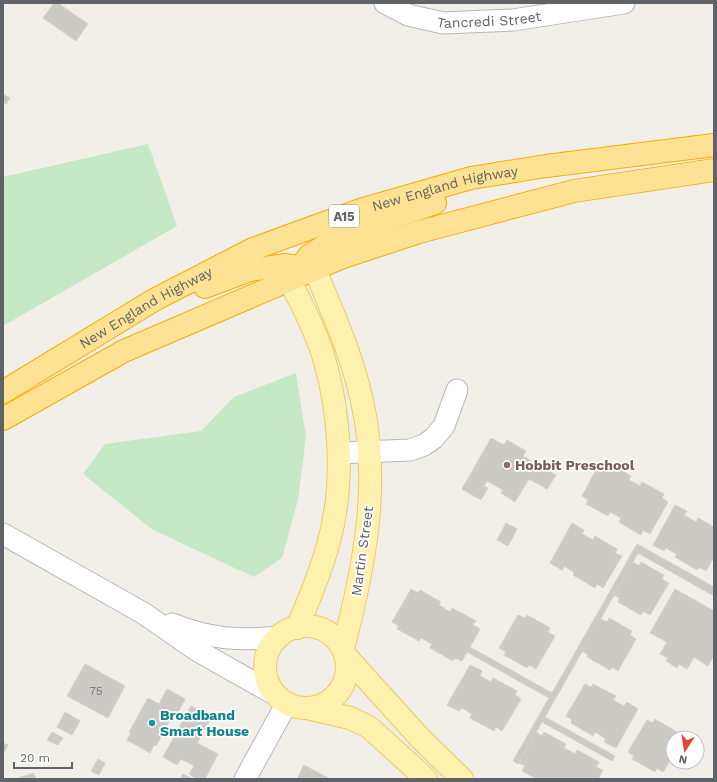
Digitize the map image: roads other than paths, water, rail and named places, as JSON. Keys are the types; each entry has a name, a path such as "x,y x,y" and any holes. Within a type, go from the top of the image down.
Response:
{"highway":[{"name":"New England Highway","path":"3,392 154,300 253,248 360,210 471,178 546,166 714,145"},
{"path":"154,300 190,292 250,270 286,265 301,272 310,255 345,234 442,200 504,186 546,166"},
{"name":"New England Highway","path":"3,419 124,351 301,272 419,232 574,191 714,170"}],"main road":[{"name":"Martin Street","path":"301,272 347,346 362,401 370,452 369,517 355,602 344,652"},
{"path":"301,272 323,355 332,396 339,453 337,501 329,544 316,584 288,632 272,645 265,666 268,681 290,702 350,718 368,727 426,779"},
{"path":"288,632 318,628 337,640 344,652 419,737 462,779"},
{"path":"290,702 327,702 336,696 346,677 347,666 344,652"}],"street":[{"name":"Tancredi Street","path":"386,3 408,15 443,23 513,20 622,4"},
{"path":"339,453 410,450 424,445 434,438 444,426 458,390"},
{"path":"3,534 143,613 198,651 290,702 245,779"},
{"path":"143,613 206,636 231,639 288,632"}],"place":[{"name":"Hobbit Preschool","path":"507,465"},
{"name":"Broadband Smart House","path":"152,723"}]}
